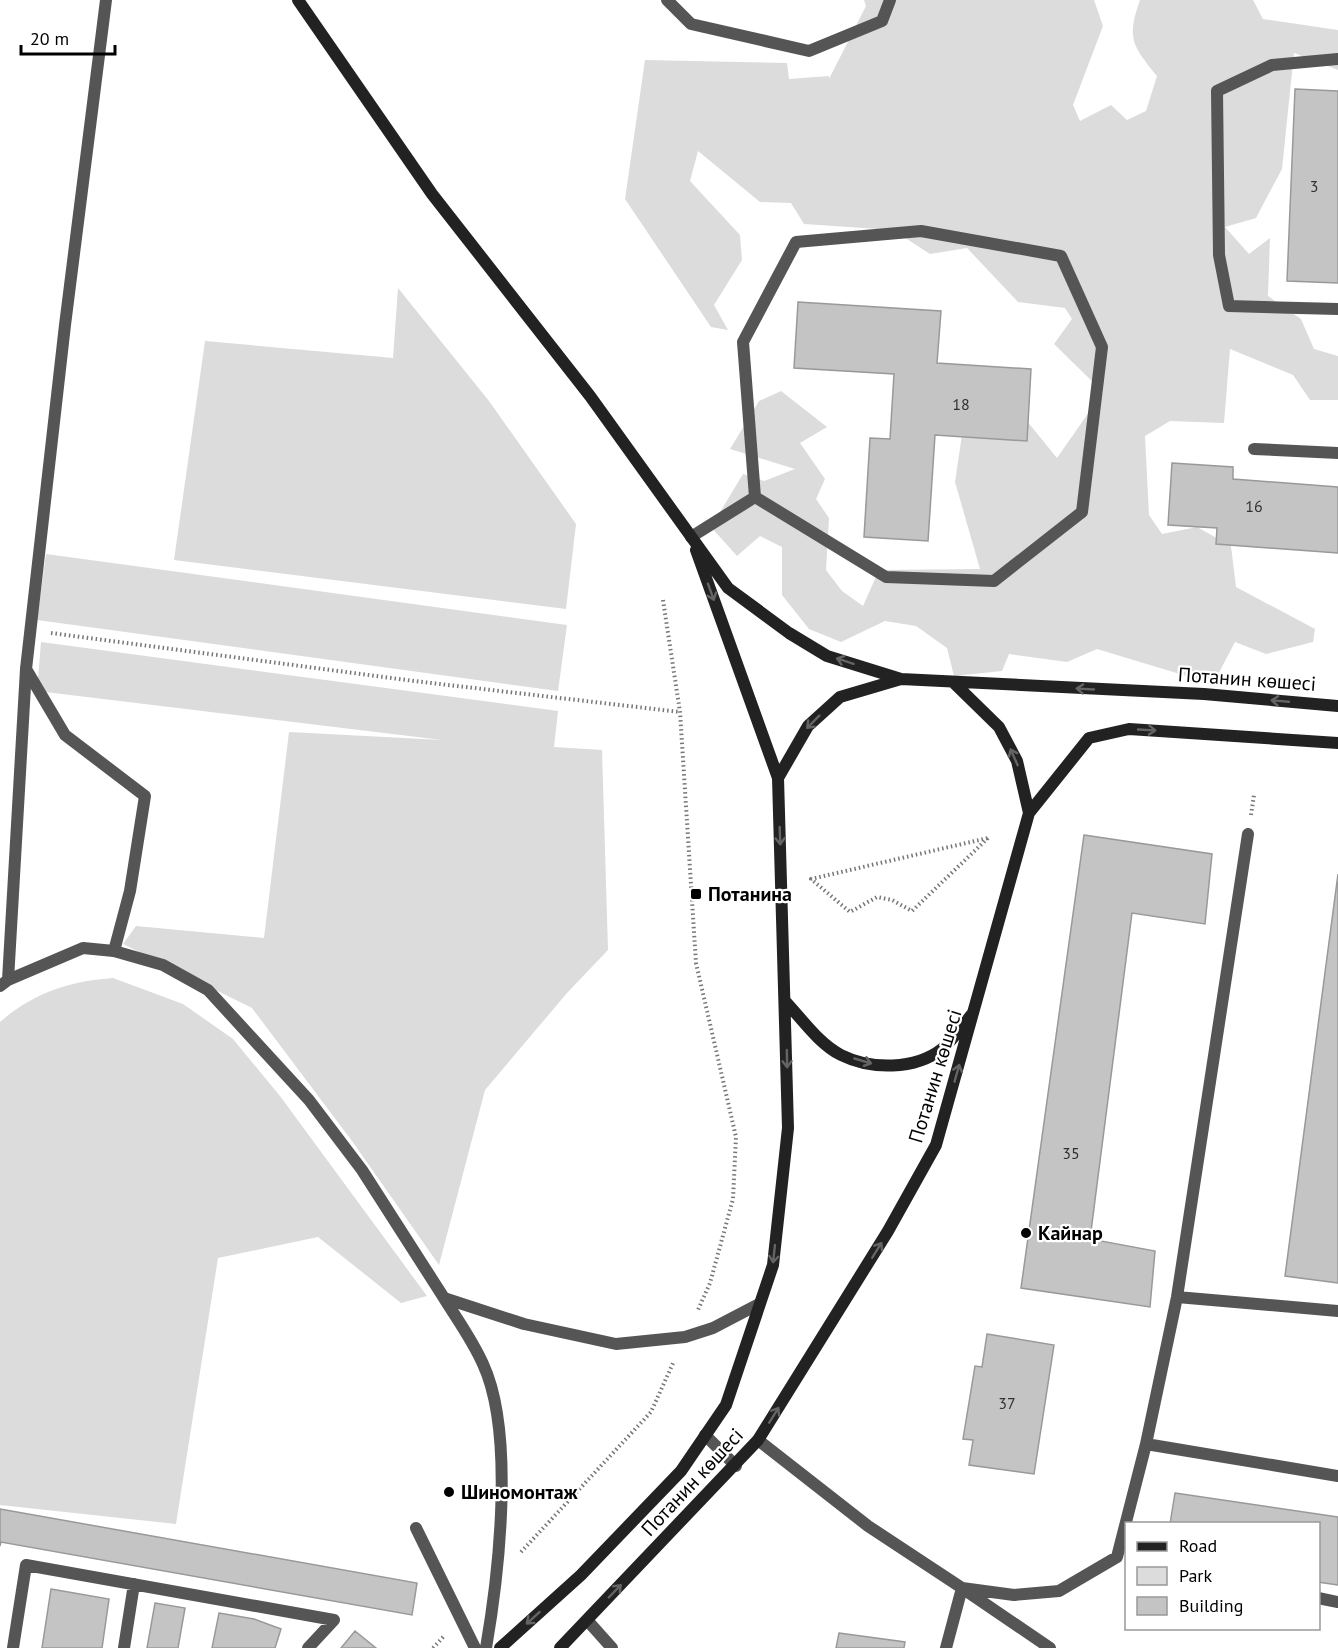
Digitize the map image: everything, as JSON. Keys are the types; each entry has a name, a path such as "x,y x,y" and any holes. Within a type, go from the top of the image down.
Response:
{"main road":[{"path":"298,0 432,194 590,396 728,588 789,633 827,656 901,679"},
{"path":"691,537 778,778"},
{"path":"778,778 808,726 840,698 901,679"},
{"name":"Потанин көшесі","path":"901,679 1204,694 1338,706"},
{"path":"954,683 999,727 1017,761 1029,813"},
{"name":"Потанин көшесі","path":"560,1648 736,1466 758,1440 888,1232 936,1145 976,1009 1029,813 1089,738 1129,729 1338,743"},
{"name":"Потанин көшесі","path":"500,1648 581,1575 681,1471 726,1405 773,1265 788,1128 778,778"},
{"path":"786,1001 817,1036 841,1055 872,1064 894,1065 904,1065 942,1050 976,1009"}],"street":[{"path":"106,0 66,314 30,630 4,983 83,948 114,951 163,965 208,990 309,1100 362,1170 444,1298 483,1365 499,1415 500,1481 496,1579 486,1648"},
{"path":"667,0 690,24 809,51 882,21 890,0"},
{"path":"1338,59 1272,65 1217,91 1219,255 1229,306 1338,309"},
{"path":"921,231 1061,256 1102,347 1082,512 994,581 886,577 755,497 743,342 796,242 921,231"},
{"path":"1254,448 1338,453"},
{"path":"691,537 755,497"},
{"path":"26,669 65,735 145,796 130,891 114,951"},
{"path":"1130,1522 1177,1297 1248,834"},
{"path":"1177,1297 1338,1311"},
{"path":"444,1298 524,1324 616,1344 685,1337 713,1328 759,1305"},
{"path":"705,1435 736,1466"},
{"path":"758,1440 868,1526 1050,1648"},
{"path":"1146,1444 1338,1476"},
{"path":"416,1528 459,1620 475,1648"},
{"path":"962,1588 1014,1595 1059,1590 1122,1558"},
{"path":"13,1648 26,1565 334,1620 308,1648"},
{"path":"124,1648 135,1584"},
{"path":"946,1648 962,1588"},
{"path":"1320,1598 1338,1602"},
{"path":"587,1620 612,1648"}],"path":[{"path":"496,1579 651,1412 710,1283 733,1198 736,1137 696,963 680,712 663,600"},
{"path":"30,630 414,681 680,712"},
{"path":"988,838 912,911 892,900 877,897 850,912 811,879 933,851 988,838"},
{"path":"433,1648 459,1620"}],"green space":[{"path":"864,0 1094,0 1103,26 1073,105 1080,121 1111,105 1127,120 1146,111 1157,76 1142,57 1134,41 1133,24 1140,0 1253,0 1263,19 1338,30 1338,70 1294,53 1282,169 1256,218 1225,227 1249,254 1270,238 1268,296 1301,319 1314,349 1338,356 1338,400 1310,400 1293,375 1230,349 1224,423 1170,421 1145,436 1149,515 1162,534 1197,527 1231,546 1236,587 1315,629 1313,642 1266,654 1235,642 1213,684 1097,649 1067,662 1009,654 1002,671 954,676 947,648 916,626 885,621 841,642 809,629 782,595 782,547 760,536 737,556 711,527 743,474 764,481 795,469 730,449 759,401 781,391 827,427 800,443 825,479 816,499 829,518 826,570 842,591 863,606 879,570 980,569 955,482 963,428 1022,415 1057,458 1103,392 1054,344 1072,319 1065,308 1018,302 967,248 930,254 893,230 804,224 791,203 760,202 698,151 690,181 740,235 742,260 714,305 728,330 711,327 625,199 645,60 787,63 789,79 829,76 829,79 866,6"},
{"path":"398,288 489,401 576,524 566,609 174,560 205,341 393,358"},
{"path":"46,554 567,625 558,691 37,620"},
{"path":"41,642 558,711 554,747 602,750 608,950 567,993 485,1090 439,1265 352,1141 252,1008 123,944 136,926 264,938 289,732 442,740 37,691"},
{"path":"113,978 183,1004 233,1039 280,1096 427,1296 401,1303 318,1237 218,1258 176,1524 0,1505 0,1022 26,1003 53,990 82,982"}],"building":[{"path":"1295,89 1338,91 1338,283 1287,281"},
{"path":"798,302 941,311 937,363 1031,369 1027,441 935,435 928,541 864,537 870,438 890,439 894,374 794,368"},
{"path":"1172,463 1233,467 1233,479 1338,487 1338,553 1216,544 1217,528 1168,525"},
{"path":"1084,835 1212,854 1205,924 1132,913 1090,1239 1155,1251 1150,1307 1021,1288"},
{"path":"1338,874 1338,1283 1285,1276"},
{"path":"987,1334 1054,1345 1034,1474 969,1465 973,1440 963,1439 975,1366 982,1367"},
{"path":"1175,1493 1338,1517 1338,1585 1320,1582 1320,1522 1170,1522"},
{"path":"0,1509 417,1583 412,1615 1,1542 0,1546"},
{"path":"51,1589 109,1599 102,1648 42,1648"},
{"path":"155,1603 185,1608 178,1648 147,1648"},
{"path":"219,1613 254,1619 281,1629 275,1648 212,1648"},
{"path":"355,1631 376,1648 341,1648"},
{"path":"839,1633 905,1642 904,1648 836,1648"}],"place":[{"name":"Потанина","path":"696,894"},
{"name":"Кайнар","path":"1026,1233"},
{"name":"Шиномонтаж","path":"449,1492"}]}
